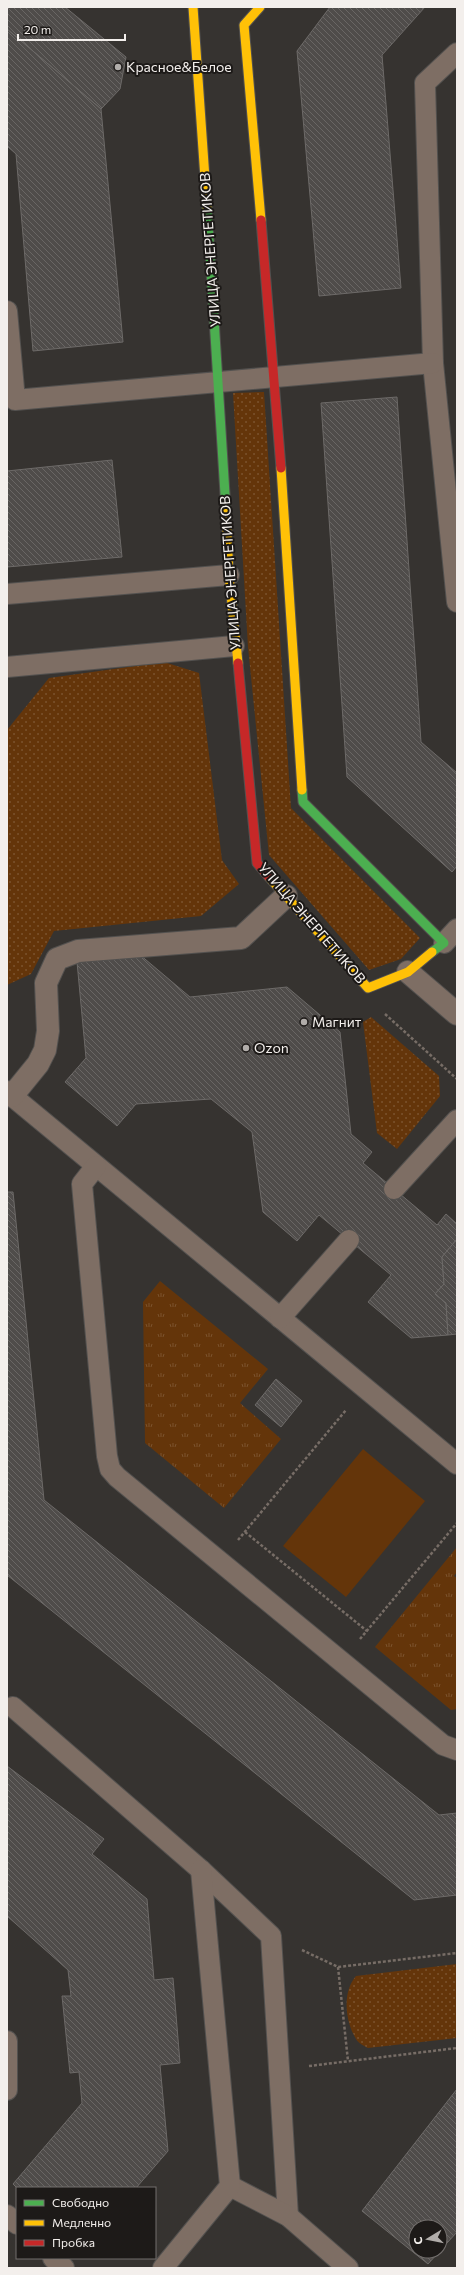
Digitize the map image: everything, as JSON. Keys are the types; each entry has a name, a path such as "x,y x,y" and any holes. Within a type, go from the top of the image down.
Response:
{"street":[{"name":"УЛИЦА ЭНЕРГЕТИКОВ","path":"194,7 219,382 234,646 257,863 368,988 408,972 451,936"},
{"path":"260,7 244,25 276,376 303,802 451,936"},
{"path":"9,1094 38,1064 45,1050 48,1031 46,983 56,959 78,951 241,938 286,896"},
{"path":"408,972 457,1014"}],"lane":[{"path":"457,53 425,83 433,363 457,602"},
{"path":"7,311 15,400 433,363"},
{"path":"7,594 229,575"},
{"path":"7,668 234,646"},
{"path":"9,1094 457,1464"},
{"path":"394,1190 457,1120"},
{"path":"96,1166 82,1184 107,1456 110,1469 117,1477 443,1744 457,1750"},
{"path":"280,1318 349,1240"},
{"path":"9,1708 202,1870 271,1936 288,2216"},
{"path":"163,2268 230,2186 202,1870"},
{"path":"7,2041 9,2062 7,2090"},
{"path":"230,2186 288,2216 348,2268"},
{"path":"7,2215 16,2223"},
{"path":"54,2259 64,2268"}],"path":[{"path":"384,1012 457,1079"},
{"path":"220,1562 364,1388"},
{"path":"341,1661 457,1523"},
{"path":"245,1532 367,1631"},
{"path":"271,1936 338,1967 457,1953"},
{"path":"338,1967 348,2061"},
{"path":"278,2070 457,2048"}],"green space":[{"path":"264,392 291,808 420,938 401,959 369,970 269,855 248,647 233,393"},
{"path":"164,662 199,673 222,860 239,884 201,916 54,931 31,974 7,985 7,730 49,678"},
{"path":"371,1017 439,1076 440,1096 397,1149 377,1133 363,1022"},
{"path":"160,1281 268,1369 240,1403 281,1439 224,1508 145,1443 143,1302"},
{"path":"363,1449 425,1501 346,1597 283,1546"},
{"path":"457,1547 457,1572 454,1576 457,1578 457,1709 451,1710 375,1647"},
{"path":"457,1964 457,2038 368,2048 357,2040 352,2032 347,2015 347,1998 356,1976"}],"building":[{"path":"7,7 65,7 126,57 120,89 101,109 7,29"},
{"path":"330,7 425,7 382,55 401,288 319,296 297,51"},
{"path":"7,29 101,109 123,342 33,351 16,154 7,146"},
{"path":"397,397 421,742 457,773 457,866 452,872 347,777 321,403"},
{"path":"112,460 122,557 7,567 7,471"},
{"path":"139,954 190,997 287,987 340,1032 351,1134 372,1152 363,1163 437,1225 446,1214 457,1224 457,1239 442,1257 444,1284 435,1294 446,1303 448,1335 411,1338 368,1302 391,1275 319,1215 297,1241 263,1212 252,1132 211,1099 136,1104 117,1126 65,1082 86,1058 77,962"},
{"path":"7,1192 13,1192 44,1500 439,1815 457,1813 457,1895 414,1900 7,1575"},
{"path":"457,1239 457,1334 448,1335 446,1303 435,1294 444,1284 442,1257"},
{"path":"276,1379 302,1401 281,1427 255,1405"},
{"path":"7,1766 104,1839 92,1854 147,1899 154,1980 173,1978 180,2063 160,2065 168,2151 137,2187 16,2187 13,2184 82,2103 79,2072 70,2073 62,1996 71,1996 68,1970 7,1916"},
{"path":"457,2089 457,2232 448,2242 448,2219 408,2219 408,2248 362,2211"},
{"path":"422,2259 433,2259 428,2264"}],"traffic: fast":[{"path":"207,207 226,510"},
{"path":"302,790 303,802 444,943 432,952"}],"traffic: slow":[{"path":"193,7 207,207"},
{"path":"260,7 244,25 261,220"},
{"path":"281,468 302,790"},
{"path":"226,510 229,575 238,663"},
{"path":"269,877 368,988 408,972 432,952"}],"traffic: jam":[{"path":"261,220 281,468"},
{"path":"238,663 257,863 269,877"}],"place":[{"name":"Красное&Белое","path":"118,67"},
{"name":"Магнит","path":"304,1022"},
{"name":"Ozon","path":"246,1048"}]}
